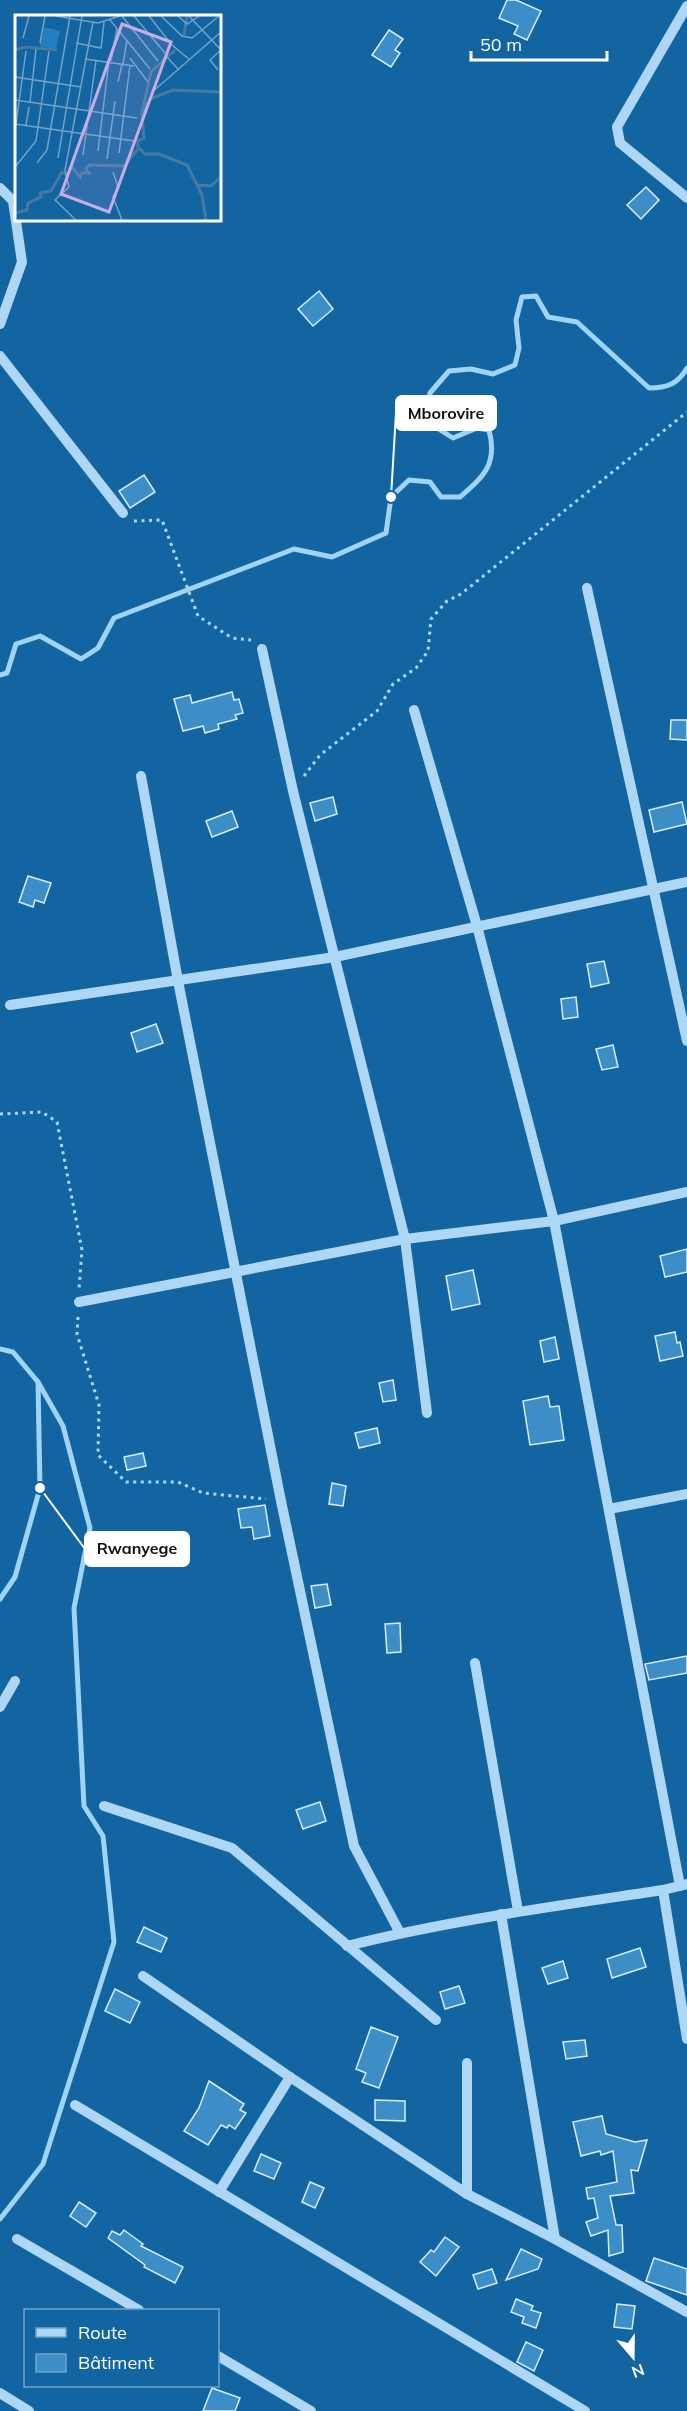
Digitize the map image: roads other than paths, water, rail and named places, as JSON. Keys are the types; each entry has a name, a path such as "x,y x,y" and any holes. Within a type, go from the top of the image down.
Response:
{"street":[{"path":"687,6 617,128 620,143 687,198"},
{"path":"0,188 13,201 15,215"},
{"path":"0,324 22,262 16,220"},
{"path":"0,356 123,513"},
{"path":"587,588 687,1041"},
{"path":"261,649 293,791 405,1239 427,1413"},
{"path":"347,1946 400,1932 683,1885 554,1221 477,926 414,710"},
{"path":"141,776 178,981 281,1501 354,1846 400,1932"},
{"path":"10,1005 335,957 687,882"},
{"path":"79,1302 405,1239 554,1221 687,1192"},
{"path":"609,1509 687,1494"},
{"path":"475,1664 518,1911"},
{"path":"0,1707 15,1681"},
{"path":"104,1806 232,1848 436,2020"},
{"path":"663,1890 687,2039"},
{"path":"501,1914 555,2239"},
{"path":"143,1976 467,2194 555,2239 687,2312"},
{"path":"467,2062 467,2194"},
{"path":"219,2192 290,2077"},
{"path":"75,2105 585,2411"},
{"path":"17,2239 137,2309"},
{"path":"219,2357 311,2411"},
{"path":"0,2393 29,2411"}],"waterway":[{"path":"0,675 7,673 16,644 40,636 81,659 98,648 114,618 294,549 332,557 386,533 391,497 409,480 430,482 441,497 460,497 487,468 492,452 489,430 477,428 453,438 437,428 427,412 430,393 449,371 471,369 493,374 515,365 519,348 516,320 522,297 536,296 548,317 577,322 649,388 671,384 680,378 687,368"},
{"path":"0,1349 13,1352 38,1382 40,1488 15,1577 0,1599"},
{"path":"0,2219 43,2164 114,1942 103,1836 84,1806 74,1608 90,1528 63,1426 38,1382"}],"place":[{"name":"Mborovire","path":"391,497"},
{"name":"Rwanyege","path":"40,1488"}]}
